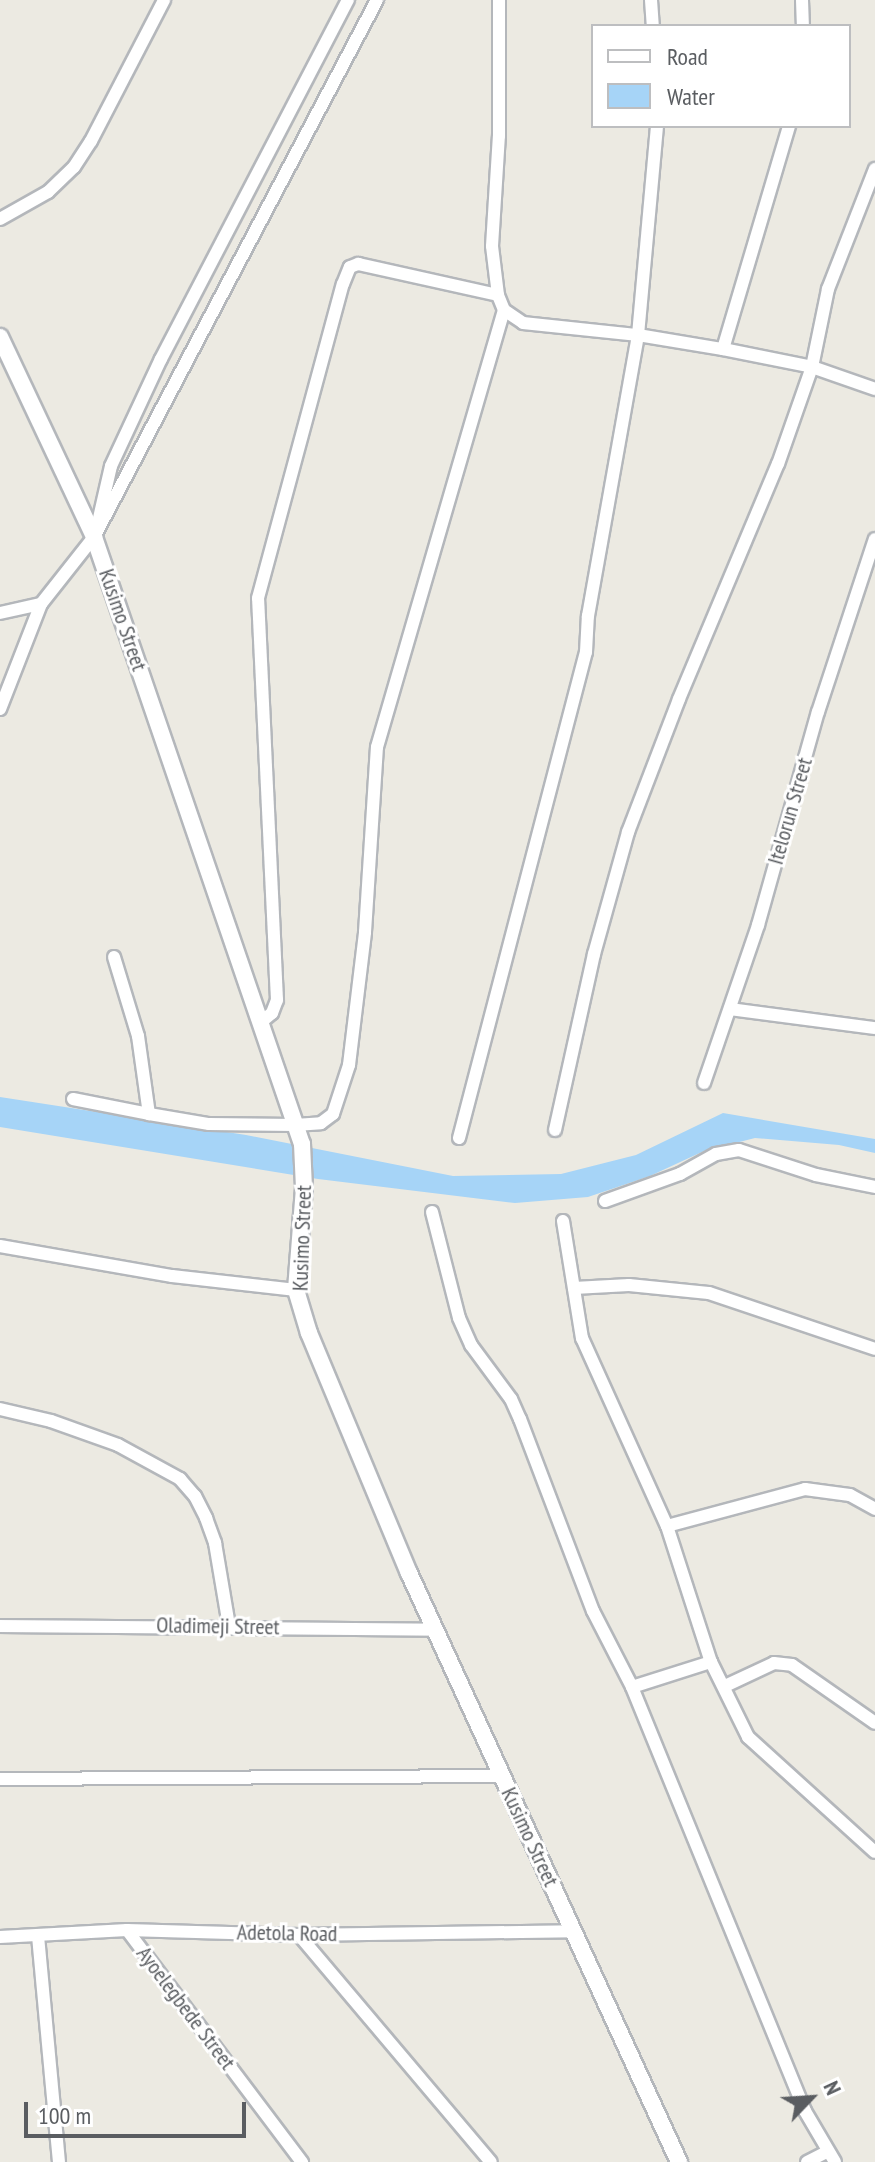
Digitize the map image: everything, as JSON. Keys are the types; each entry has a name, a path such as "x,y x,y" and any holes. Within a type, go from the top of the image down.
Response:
{"street":[{"path":"0,219 48,192 74,167 98,130 164,0"},
{"path":"94,537 111,466 161,359 348,0"},
{"path":"0,709 41,604 94,537 377,0"},
{"path":"499,0 499,136 492,246 498,295 504,310 523,323 638,335 723,349 812,367 875,389"},
{"path":"651,0 653,24"},
{"path":"802,0 803,24"},
{"path":"459,1138 586,652 588,616 638,335 657,128"},
{"path":"723,349 788,128"},
{"path":"555,1130 594,954 628,832 679,699 778,464 812,367 828,289 875,169"},
{"path":"261,1022 272,1013 277,1000 258,598 343,284 350,267 358,264 498,295"},
{"path":"73,1099 209,1124 321,1123 333,1114 349,1065 365,932 377,747 504,310"},
{"name":"Kusimo Street","path":"0,337 94,537 302,1144 304,1183 296,1290 328,1382 501,1776 679,2162"},
{"name":"Itelorun Street","path":"704,1083 730,1009 835,654 875,539"},
{"path":"0,613 41,604"},
{"path":"114,957 138,1036 149,1114"},
{"path":"730,1009 875,1028"},
{"path":"605,1201 680,1174 716,1154 739,1150 816,1175 875,1187"},
{"path":"432,1212 459,1318 471,1345 511,1399 520,1419 593,1611 632,1687 805,2111 831,2157 807,2162"},
{"path":"563,1221 582,1338 667,1526 711,1662 748,1737 875,1852"},
{"path":"0,1246 172,1276 296,1290"},
{"path":"574,1288 629,1285 709,1293 875,1349"},
{"path":"0,1409 51,1421 118,1445 180,1479 195,1496 211,1530 229,1626"},
{"path":"667,1526 805,1489 850,1495 875,1509"},
{"name":"Oladimeji Street","path":"0,1626 436,1630"},
{"path":"632,1687 711,1662"},
{"path":"725,1686 774,1663 792,1665 875,1723"},
{"path":"0,1779 501,1776"},
{"name":"Adetola Road","path":"0,1937 127,1930 299,1935 575,1931"},
{"name":"Ayoelegbede Street","path":"127,1930 302,2162"},
{"path":"299,1935 491,2162"},
{"path":"38,1936 59,2162"}],"water":[{"path":"0,1097 246,1135 453,1176 561,1174 636,1155 723,1113 875,1139 875,1153 839,1145 755,1138 704,1151 650,1176 588,1197 515,1203 318,1179 0,1127"}]}
